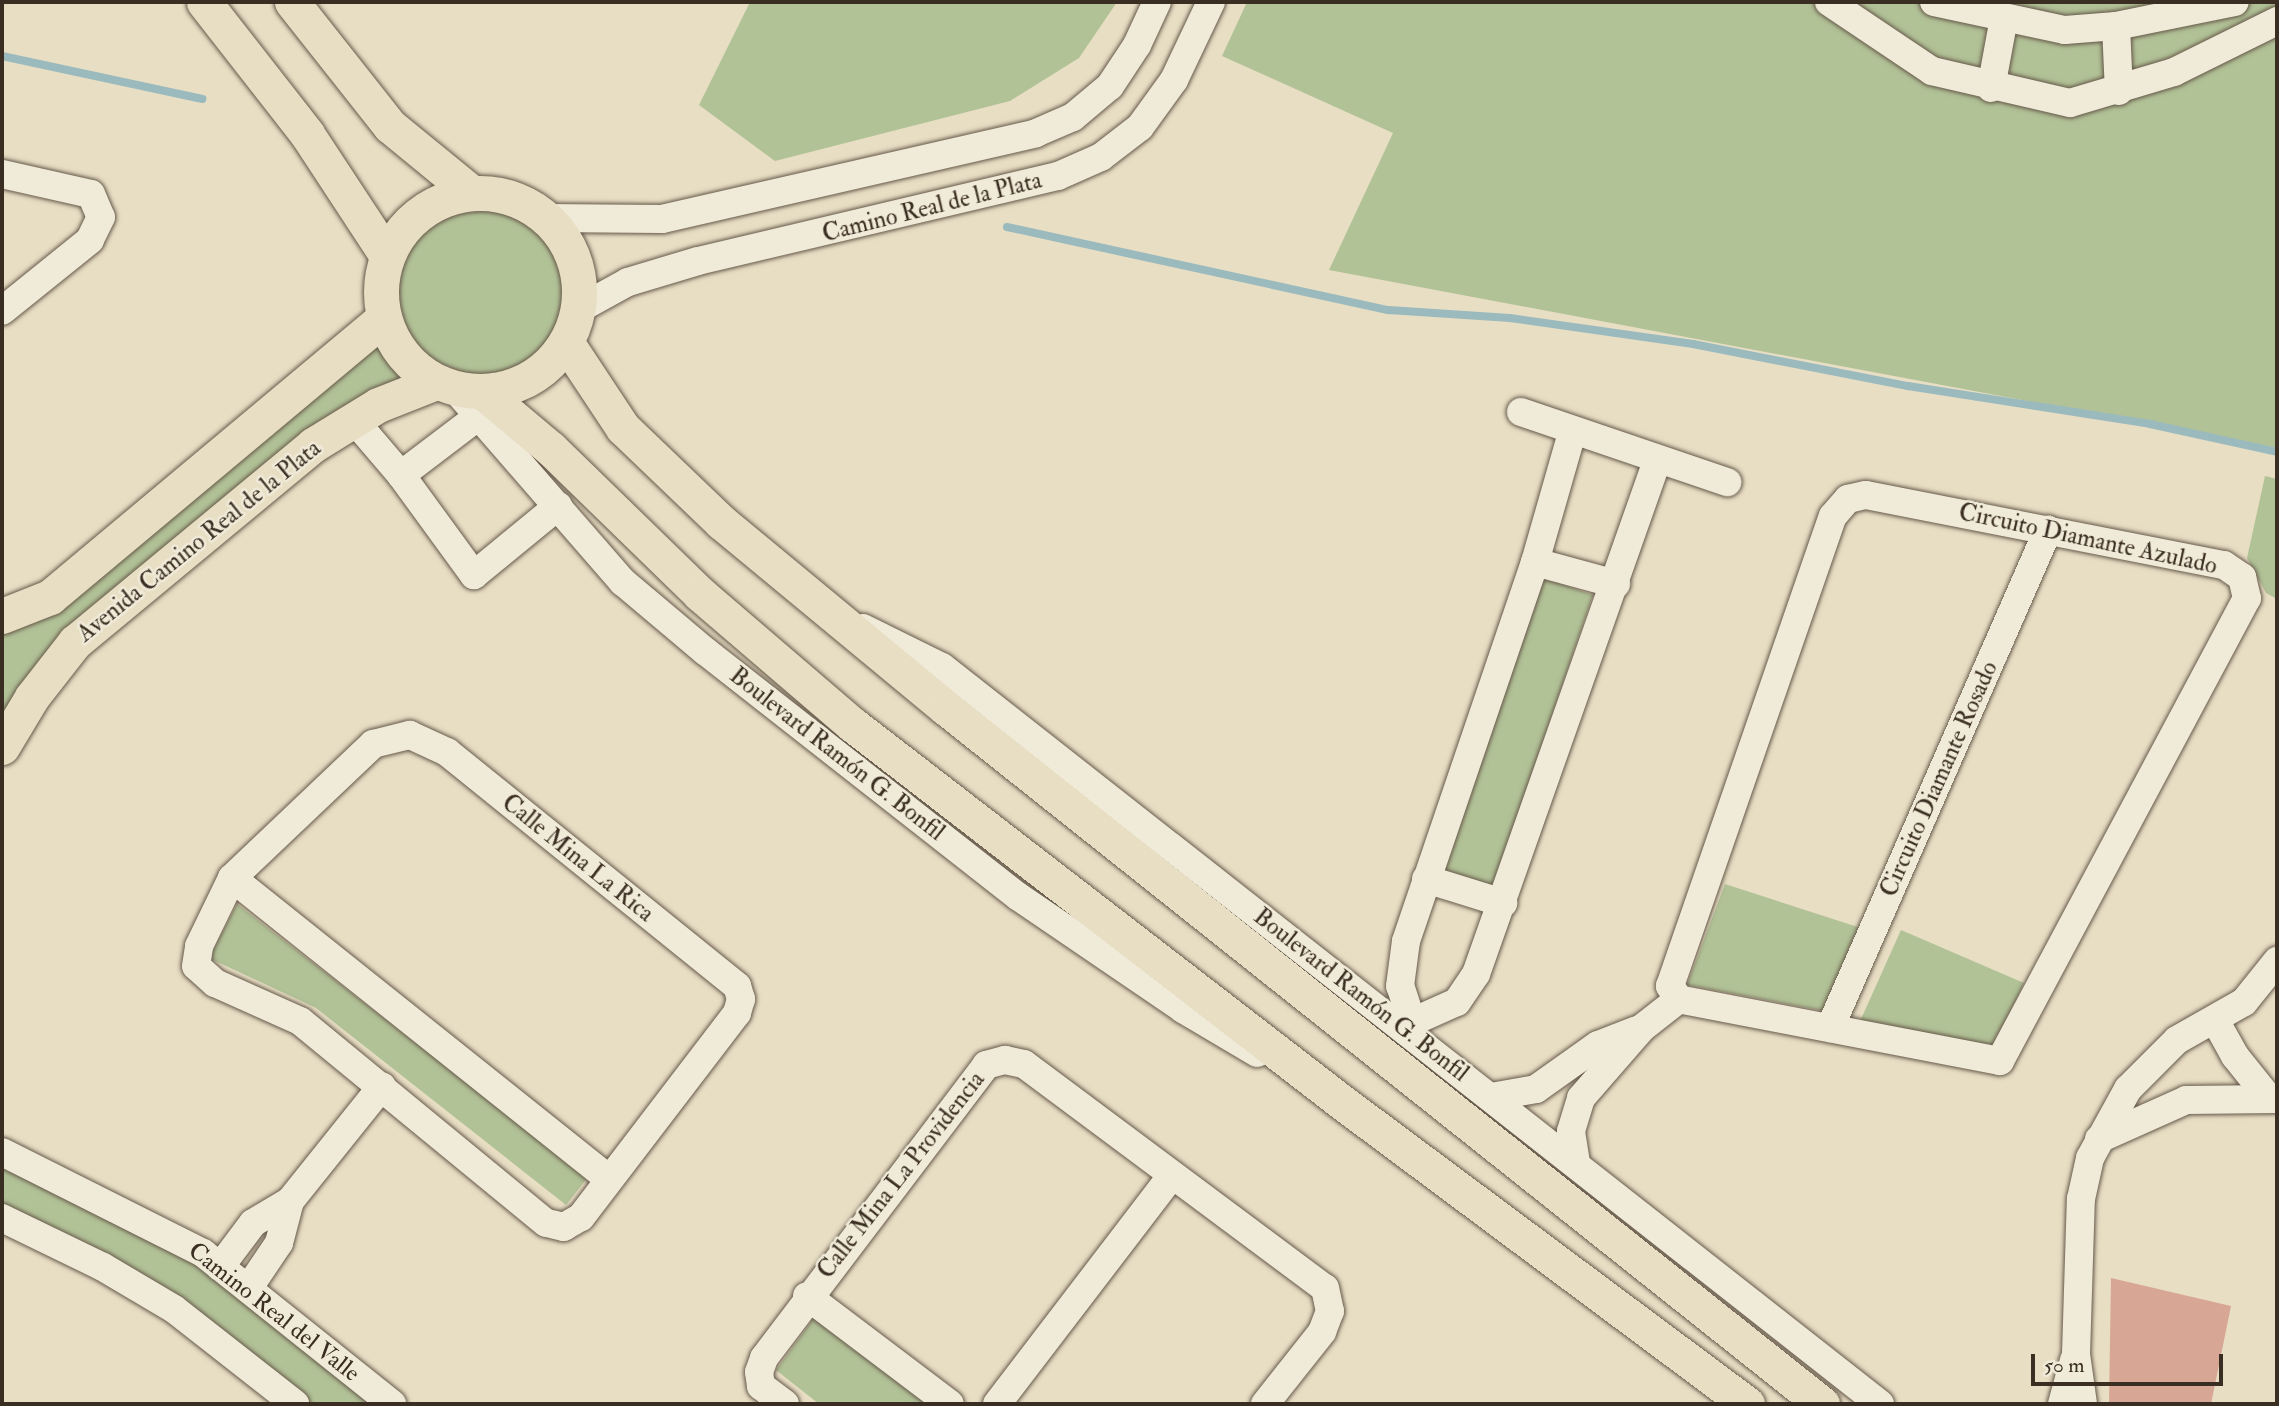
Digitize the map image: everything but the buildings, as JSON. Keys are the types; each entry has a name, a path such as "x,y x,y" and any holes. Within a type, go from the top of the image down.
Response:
{"main road":[{"path":"204,2 307,134 387,256"},
{"path":"298,5 390,126 472,193"},
{"path":"472,193 519,201 546,218 567,244 578,276 571,326 535,374 515,385 462,395 397,347 384,318 381,287 387,256 404,229 428,208 472,193"},
{"name":"Avenida Camino Real de la Plata","path":"2,616 50,597 384,318"},
{"name":"Boulevard Ramón G. Bonfil","path":"571,326 623,428 720,522 827,611 1822,1404"},
{"name":"Boulevard Ramón G. Bonfil","path":"462,395 551,449 700,594 853,725 1343,1103 1747,1404"},
{"name":"Avenida Camino Real de la Plata","path":"2,747 32,697 75,642 313,444 354,420 462,395"}],"street":[{"name":"Camino Real de la Plata","path":"546,218 662,219 1036,133 1073,117 1110,86 1137,45 1157,2"},
{"name":"Camino Real de la Plata","path":"571,326 628,282 698,261 1045,180 1101,157 1140,127 1174,80 1211,2"},
{"path":"1829,2 1932,71 1991,88 2070,103 2119,91 2174,72 2277,21"},
{"path":"1934,2 2066,30 2116,26 2235,2"},
{"path":"1991,88 2004,18"},
{"path":"2116,26 2119,91"},
{"path":"2,174 91,194 101,217 90,240 2,311"},
{"path":"401,475 462,395"},
{"name":"Boulevard Ramón G. Bonfil","path":"462,395 623,582 1019,897 1183,1009 1343,1103"},
{"path":"1521,412 1572,433 1727,482"},
{"path":"354,420 401,475 474,575 558,506"},
{"path":"1572,433 1535,562 1426,878 1401,964 1402,999 1410,1027 1446,1011 1469,988 1503,903 1657,461"},
{"name":"Circuito Diamante Azulado","path":"1866,495 2048,530 2224,565 2242,578 2247,598 2000,1061 1679,999 1670,986 1672,975 1833,516 1848,499 1866,495"},
{"name":"Circuito Diamante Rosado","path":"1830,1028 2048,530"},
{"path":"1535,562 1616,584"},
{"name":"Boulevard Ramón G. Bonfil","path":"827,611 942,667 1410,1027 1491,1097 1880,1404"},
{"name":"Calle Mina La Rica","path":"410,735 447,752 737,986 741,999 737,1013 581,1217 564,1227 546,1223 300,1021 215,983 196,966 199,946 232,878 373,744 410,735"},
{"path":"232,878 609,1179"},
{"path":"1426,878 1503,903"},
{"path":"2083,1404 2076,1354 2081,1199 2099,1139 2128,1089 2177,1040 2244,1002 2277,961"},
{"path":"1576,1163 1571,1131 1581,1098 1642,1028 1679,999"},
{"path":"2215,1020 2235,1056 2272,1097"},
{"path":"1491,1097 1536,1089 1598,1045 1642,1028"},
{"name":"Calle Mina La Providencia","path":"785,1404 761,1386 759,1372 807,1296 986,1065 1005,1060 1024,1064 1325,1288 1331,1311 1322,1332 1265,1404"},
{"path":"220,1267 253,1223 290,1201 382,1086"},
{"path":"2099,1139 2186,1100 2272,1097"},
{"name":"Camino Real del Valle","path":"2,1152 167,1232 220,1267 392,1404"},
{"path":"997,1404 1172,1175"},
{"path":"248,1289 279,1243 290,1201"},
{"path":"2,1218 103,1267 174,1309 295,1404"},
{"name":"Calle Mina La Providencia","path":"807,1296 950,1404"},
{"path":"2062,1404 2076,1354"}],"green space":[{"path":"750,2 1117,2 1079,58 1010,101 775,161 699,105"},
{"path":"1247,2 2277,2 2277,448 1329,270 1393,133 1222,56"},
{"path":"488,193 519,201 546,218 567,245 577,276 577,310 566,342 544,368 501,389 378,405 75,642 2,747 2,616 384,318 381,287 387,256 404,229 427,208 457,196"},
{"path":"2265,476 2277,479 2277,599 2266,593 2247,558"},
{"path":"1544,578 1593,595 1491,894 1442,877"},
{"path":"1725,884 1867,930 1830,1012 1687,985"},
{"path":"237,904 588,1177 566,1205 316,1008 209,958"},
{"path":"1901,930 2024,983 1991,1053 1857,1028"},
{"path":"2,1152 167,1232 392,1404 295,1404 174,1309 2,1218"},
{"path":"814,1318 926,1404 819,1404 776,1370"}],"waterway":[{"path":"2,56 202,99"},
{"path":"1007,227 1389,310 1510,318 1693,344 1908,386 2150,424 2277,452"}]}
